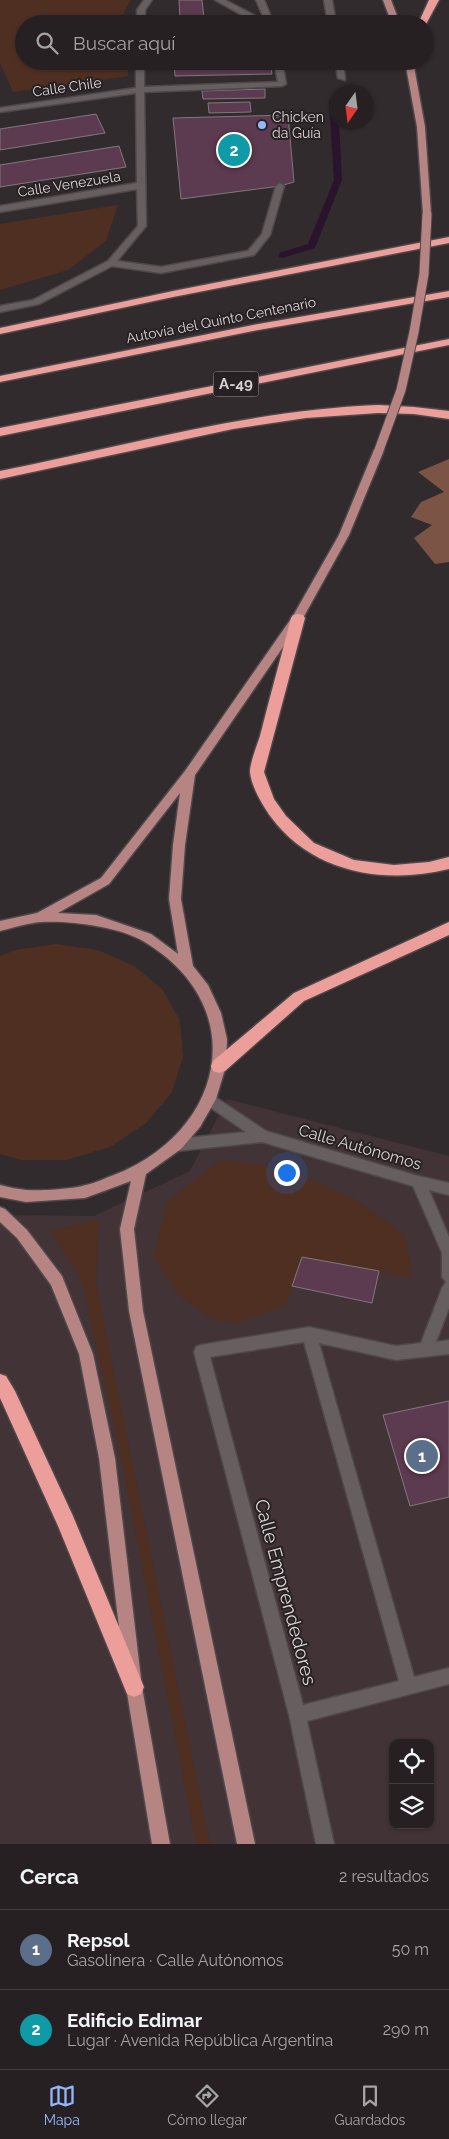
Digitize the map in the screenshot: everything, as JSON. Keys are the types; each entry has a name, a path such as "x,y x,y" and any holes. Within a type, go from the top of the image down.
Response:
{"highway":[{"path":"427,15 434,0"},
{"path":"0,331 173,294 449,240"},
{"name":"Autovía del Quinto Centenario","path":"0,379 253,328 449,294"},
{"name":"A-49","path":"0,432 449,342"},
{"path":"0,475 234,425 337,411 392,409 449,415"},
{"path":"298,618 257,772 267,801 281,820 308,847 352,865 394,871 429,868 449,862"},
{"path":"219,1066 299,997 449,928"},
{"path":"0,1382 9,1397 66,1522 134,1687"}],"main road":[{"path":"387,0 393,15"},
{"path":"0,926 40,916 105,881 189,774 298,618 344,535 401,390 424,274 427,214 421,127 412,70"},
{"path":"187,968 175,900 179,845 189,774"},
{"path":"0,1190 26,1196 85,1192 140,1171 176,1145 195,1123 209,1099 219,1066 220,1039 215,1013 203,989 187,968 146,937 96,920 40,916"},
{"path":"140,1171 127,1229 136,1311 246,1844"},
{"path":"0,1213 22,1234 57,1280 86,1354 107,1458 134,1687 161,1844"}],"street":[{"path":"141,15 141,10 148,0"},
{"path":"219,0 247,15"},
{"path":"260,0 266,15"},
{"path":"328,0 330,15"},
{"path":"0,309 36,302 111,263 142,226 143,185 140,70"},
{"name":"Calle Chile","path":"0,110 139,90 282,84 280,70"},
{"path":"341,70 342,78"},
{"name":"Calle Venezuela","path":"0,209 143,185"},
{"path":"111,263 162,270 251,253 266,235 280,186"},
{"name":"Calle Autónomos","path":"209,1099 262,1136 418,1182 449,1189"},
{"name":"Calle Autónomos","path":"176,1145 262,1136"},
{"path":"418,1182 449,1253 449,1277"},
{"path":"426,1350 449,1288"},
{"path":"408,1685 309,1334 396,1353 449,1347"},
{"name":"Calle Emprendedores","path":"309,1334 201,1352 297,1715 325,1844"},
{"path":"297,1715 449,1676"}],"shaded area":[{"path":"0,0 131,0 123,15 15,15 15,70 128,70 128,76 13,92 0,63"},
{"path":"118,205 106,241 68,270 0,290 0,224"},
{"path":"449,459 449,562 435,564 414,538 432,525 411,517 421,502 444,492 418,472"},
{"path":"56,944 98,950 134,966 163,990 180,1021 183,1057 172,1092 146,1123 110,1147 66,1160 21,1160 0,1154 0,956 15,950"},
{"path":"227,1099 449,1156 449,1844 0,1844 0,1215 94,1216 190,1171"},
{"path":"222,1160 286,1168 353,1198 405,1234 412,1278 303,1257 286,1305 236,1323 212,1318 177,1294 154,1257 166,1202"},
{"path":"99,1219 96,1284 210,1844 196,1844 121,1459 81,1279 50,1231"}],"building":[{"path":"179,0 202,0 204,15 180,15"},
{"path":"175,70 271,70 272,74 175,76"},
{"path":"265,89 265,98 203,99 202,91"},
{"path":"250,102 251,112 209,113 208,103"},
{"path":"96,114 105,133 0,150 0,129"},
{"path":"288,115 294,182 280,186 181,199 173,118"},
{"path":"119,146 126,167 0,187 0,165"},
{"path":"302,1257 379,1271 372,1303 292,1286"},
{"path":"449,1401 449,1497 410,1506 383,1415"}],"waterway":[{"path":"282,255 312,246 338,180 335,130"}],"place":[{"name":"Chicken da Guía","path":"262,125"},
{"name":"Edificio Edimar","path":"234,150"},
{"name":"Repsol","path":"422,1456"}]}
